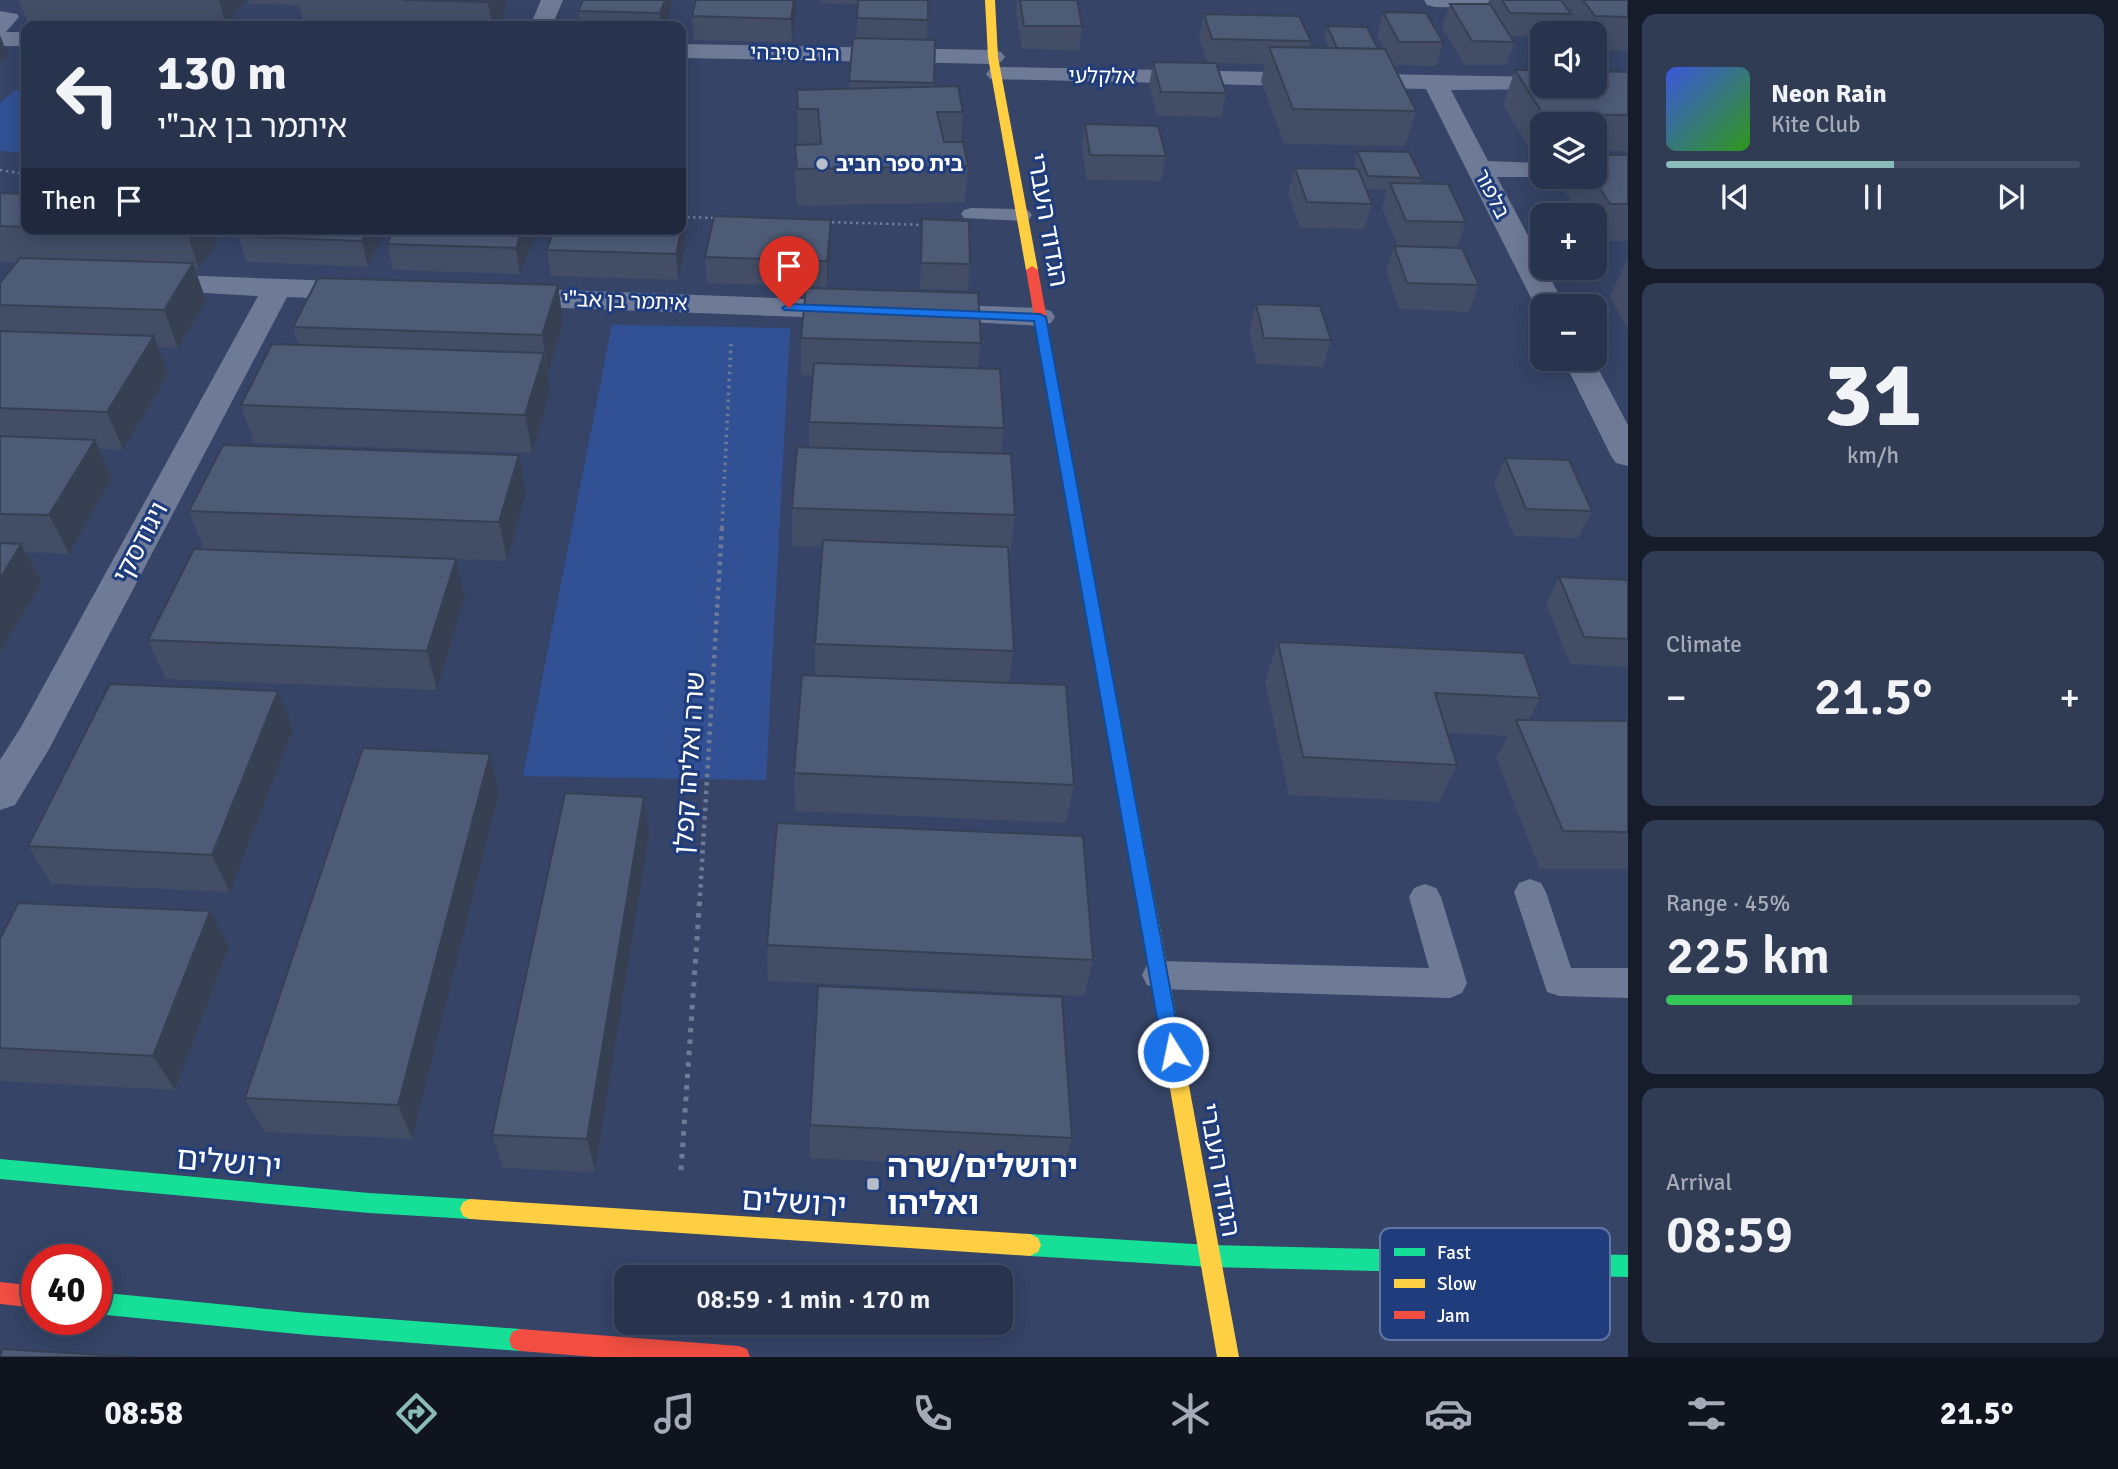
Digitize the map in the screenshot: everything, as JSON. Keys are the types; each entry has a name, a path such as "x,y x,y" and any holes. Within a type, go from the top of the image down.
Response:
{"street":[{"path":"543,21 552,0"},
{"name":"הגדוד העברי","path":"990,0 996,66 1022,215 1228,1357"},
{"path":"1435,0 1628,4"},
{"path":"0,39 21,39"},
{"name":"הרב סיבהי","path":"686,51 860,54 996,66"},
{"name":"אלקלעי","path":"996,66 1530,84"},
{"name":"בלפור","path":"1434,81 1544,294"},
{"path":"1479,169 1530,171"},
{"path":"125,282 388,292"},
{"name":"ויגודסקי","path":"0,793 17,737 277,288"},
{"name":"איתמר בן אב\"י","path":"484,296 1040,317"},
{"path":"1584,371 1628,456"},
{"name":"ירושלים","path":"0,1169 369,1203 1210,1256 1380,1260"},
{"name":"ירושלים","path":"1610,1265 1628,1265"},
{"path":"0,1293 21,1295"},
{"path":"112,1305 308,1324 739,1357"}],"lane":[{"path":"0,16 11,16 0,28"},
{"path":"971,214 1022,215"},
{"path":"1530,892 1559,982 1628,983"},
{"path":"1158,975 1450,983 1425,897"}],"path":[{"path":"0,170 21,173"},
{"path":"686,217 722,219"},
{"path":"820,221 931,225"},
{"name":"שרה ואליהו קפלן","path":"677,1223 715,678 733,306"}],"shaded area":[{"path":"15,90 21,90 21,153 0,151 0,103"},
{"path":"612,325 790,328 766,780 523,776"}],"building":[{"path":"402,0 489,0 488,2"},
{"path":"583,0 665,0 660,13 578,11"},
{"path":"696,0 794,0 791,19 692,16"},
{"path":"858,0 928,0 928,20 857,18"},
{"path":"1020,0 1077,0 1082,26 1024,26"},
{"path":"1502,0 1561,0 1571,14 1510,13"},
{"path":"1583,0 1628,0 1628,17 1595,16"},
{"path":"1450,4 1490,4 1514,42 1472,41"},
{"path":"1383,12 1426,13 1443,42 1399,42"},
{"path":"1204,14 1299,16 1311,41 1212,39"},
{"path":"1327,26 1367,27 1378,49 1337,48"},
{"path":"853,38 935,40 934,83 849,81"},
{"path":"1269,47 1385,49 1416,111 1293,109"},
{"path":"1153,62 1216,63 1226,93 1161,92"},
{"path":"1515,70 1530,70 1530,94"},
{"path":"1607,71 1628,72 1628,115 1607,115 1607,112 1542,112 1533,98 1607,98"},
{"path":"958,86 963,112 937,112 944,142 963,142 968,166 797,169 795,145 821,144 818,109 798,109 797,90"},
{"path":"1085,124 1158,126 1166,156 1090,155"},
{"path":"1357,151 1409,152 1422,178 1368,176"},
{"path":"1607,155 1628,155 1628,204 1610,204 1601,189 1607,189"},
{"path":"1295,168 1358,169 1372,204 1307,202"},
{"path":"1390,183 1448,184 1466,222 1406,221"},
{"path":"0,193 21,194 21,227 0,226"},
{"path":"714,216 831,220 827,261 705,257"},
{"path":"922,219 969,221 970,264 921,263"},
{"path":"239,235 364,235 362,241"},
{"path":"391,235 521,235 516,248 387,244"},
{"path":"552,235 680,235 676,254 547,250"},
{"path":"1394,246 1462,248 1479,285 1407,283"},
{"path":"20,258 193,263 164,310 0,305 0,283"},
{"path":"318,278 558,285 542,335 293,327"},
{"path":"806,288 978,293 981,343 801,338"},
{"path":"1256,304 1320,306 1331,340 1264,338"},
{"path":"0,331 154,336 107,412 0,408"},
{"path":"272,344 544,353 525,415 241,405"},
{"path":"814,363 1000,369 1004,428 809,422"},
{"path":"0,436 95,440 49,515 0,514"},
{"path":"223,445 519,455 499,522 189,511"},
{"path":"797,447 1011,454 1015,515 792,508"},
{"path":"1505,458 1569,460 1592,511 1526,509"},
{"path":"823,540 1008,547 1014,651 815,644"},
{"path":"0,543 21,544 0,579"},
{"path":"194,549 456,559 427,651 148,640"},
{"path":"1559,577 1628,580 1628,639 1584,637"},
{"path":"1278,642 1524,653 1540,698 1435,693 1457,765 1303,757"},
{"path":"802,675 1066,685 1074,785 794,773"},
{"path":"110,684 278,691 212,855 28,846"},
{"path":"1516,720 1628,721 1628,832 1563,831"},
{"path":"363,748 490,754 398,1105 245,1098"},
{"path":"565,793 644,797 587,1139 492,1135"},
{"path":"777,823 1083,836 1093,960 767,945"},
{"path":"18,903 210,911 153,1056 0,1048 0,939"},
{"path":"818,986 1062,997 1072,1138 810,1125"},
{"path":"2,1349 137,1357 0,1357"}],"traffic: fast":[{"path":"1069,478 1148,912"},
{"path":"0,1169 369,1203 470,1209"},
{"path":"1030,1245 1210,1256 1380,1260"},
{"path":"1610,1266 1628,1266"},
{"path":"112,1305 308,1324 520,1340"}],"traffic: slow":[{"path":"990,0 993,57 1032,270"},
{"path":"1148,912 1228,1357"},
{"path":"470,1209 1030,1245"}],"traffic: jam":[{"path":"1032,270 1069,478"},
{"path":"0,1293 21,1295"},
{"path":"520,1340 739,1357"}],"place":[{"name":"בית ספר חביב","path":"822,164"},
{"name":"ירושלים/שרה ואליהו","path":"873,1184"}],"route":[{"path":"789,308 1040,317 1173,1052"}]}
